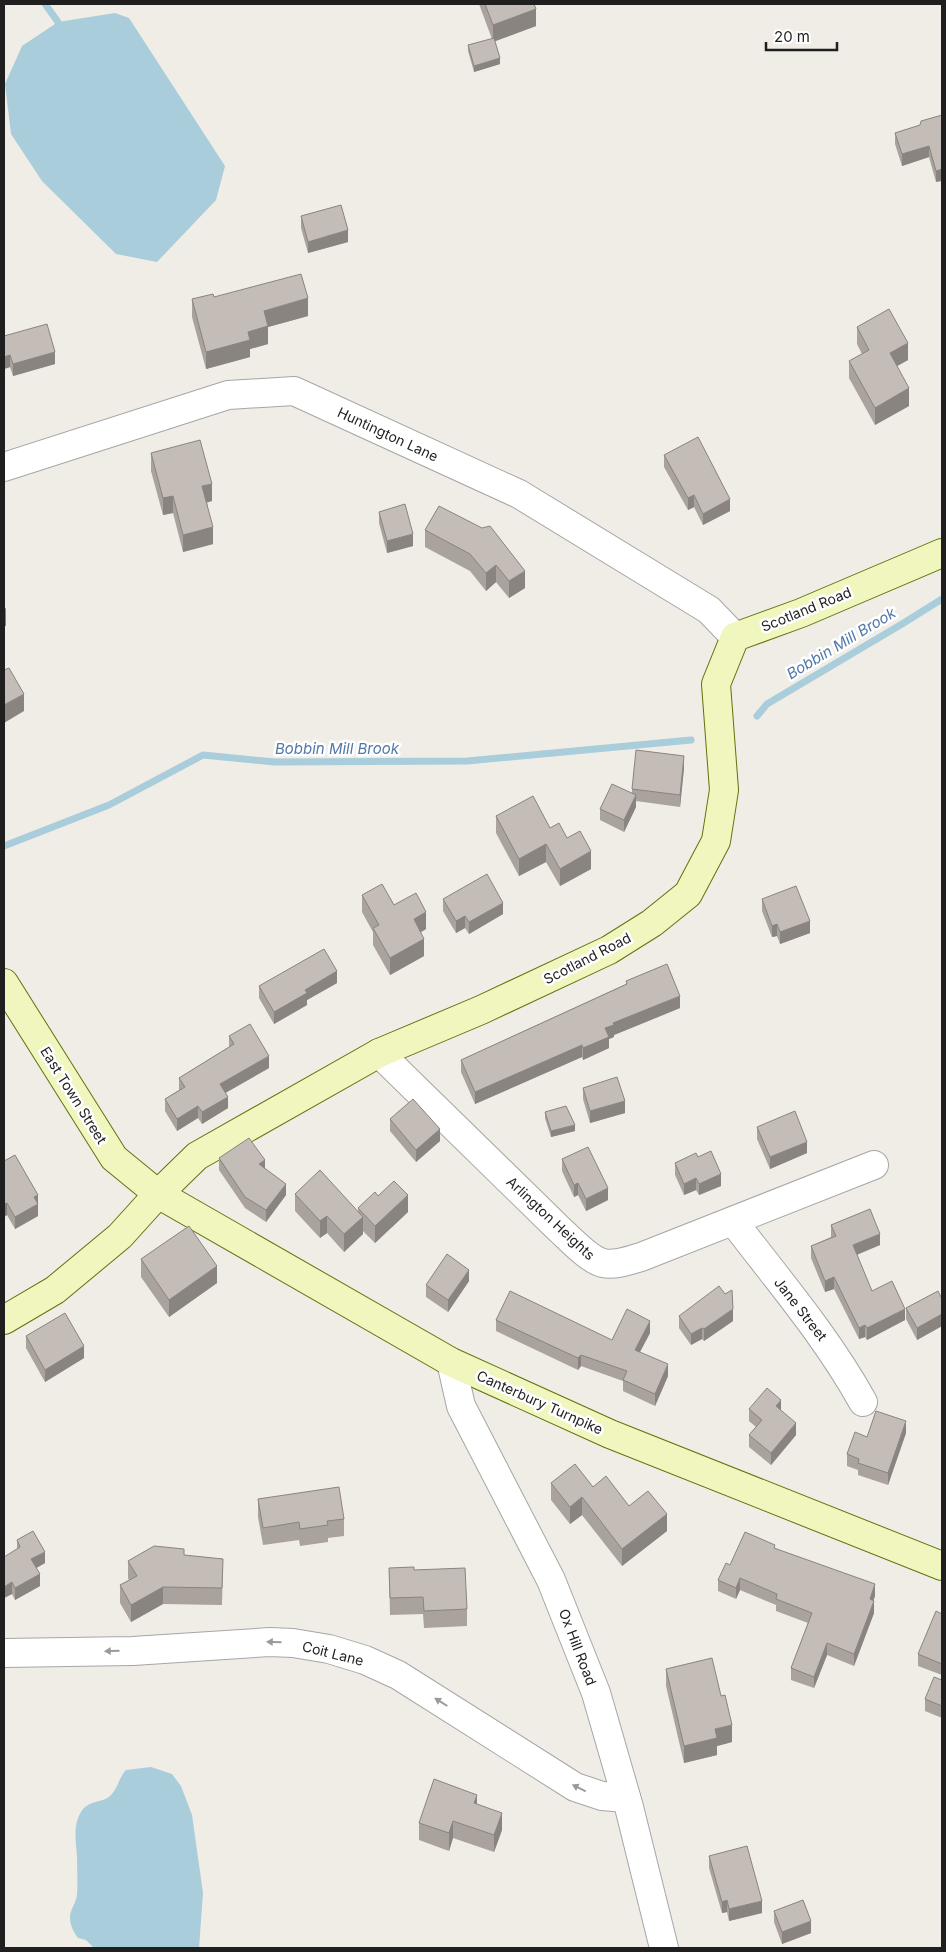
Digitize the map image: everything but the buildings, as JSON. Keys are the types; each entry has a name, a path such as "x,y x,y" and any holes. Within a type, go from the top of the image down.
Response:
{"street":[{"name":"Huntington Lane","path":"4,467 228,395 294,391 519,494 709,610 735,637"},
{"name":"Scotland Road","path":"4,1320 62,1284 120,1236 158,1194 197,1156 379,1052 482,1010 610,950 652,923 688,894 716,841 724,790 716,684 735,637 801,613 942,553"},
{"name":"East Town Street","path":"4,983 114,1158 158,1194"},
{"name":"Arlington Heights","path":"379,1052 557,1227 600,1262 611,1264 636,1258 874,1165"},
{"name":"Canterbury Turnpike","path":"158,1194 451,1362 610,1434 942,1566"},
{"name":"Jane Street","path":"733,1221 828,1343 863,1402"},
{"name":"Ox Hill Road","path":"451,1362 461,1406 551,1580 596,1693 626,1798 664,1948"},
{"name":"Coit Lane","path":"4,1653 133,1651 270,1642 293,1643 329,1649 365,1660 398,1675 575,1787 602,1796 626,1798"}],"water":[{"path":"115,13 129,18 225,166 216,200 157,262 116,254 42,181 11,134 5,84 22,46 58,22"},
{"path":"151,1767 172,1774 181,1786 192,1815 203,1893 199,1948 94,1948 86,1940 78,1938 70,1920 70,1914 77,1895 75,1832 77,1820 86,1806 110,1796 126,1770"}],"waterway":[{"path":"45,4 58,22"},
{"name":"Bobbin Mill Brook","path":"757,716 767,704 942,599"},
{"name":"Bobbin Mill Brook","path":"4,846 109,805 203,755 275,762 467,761 691,740"}]}
